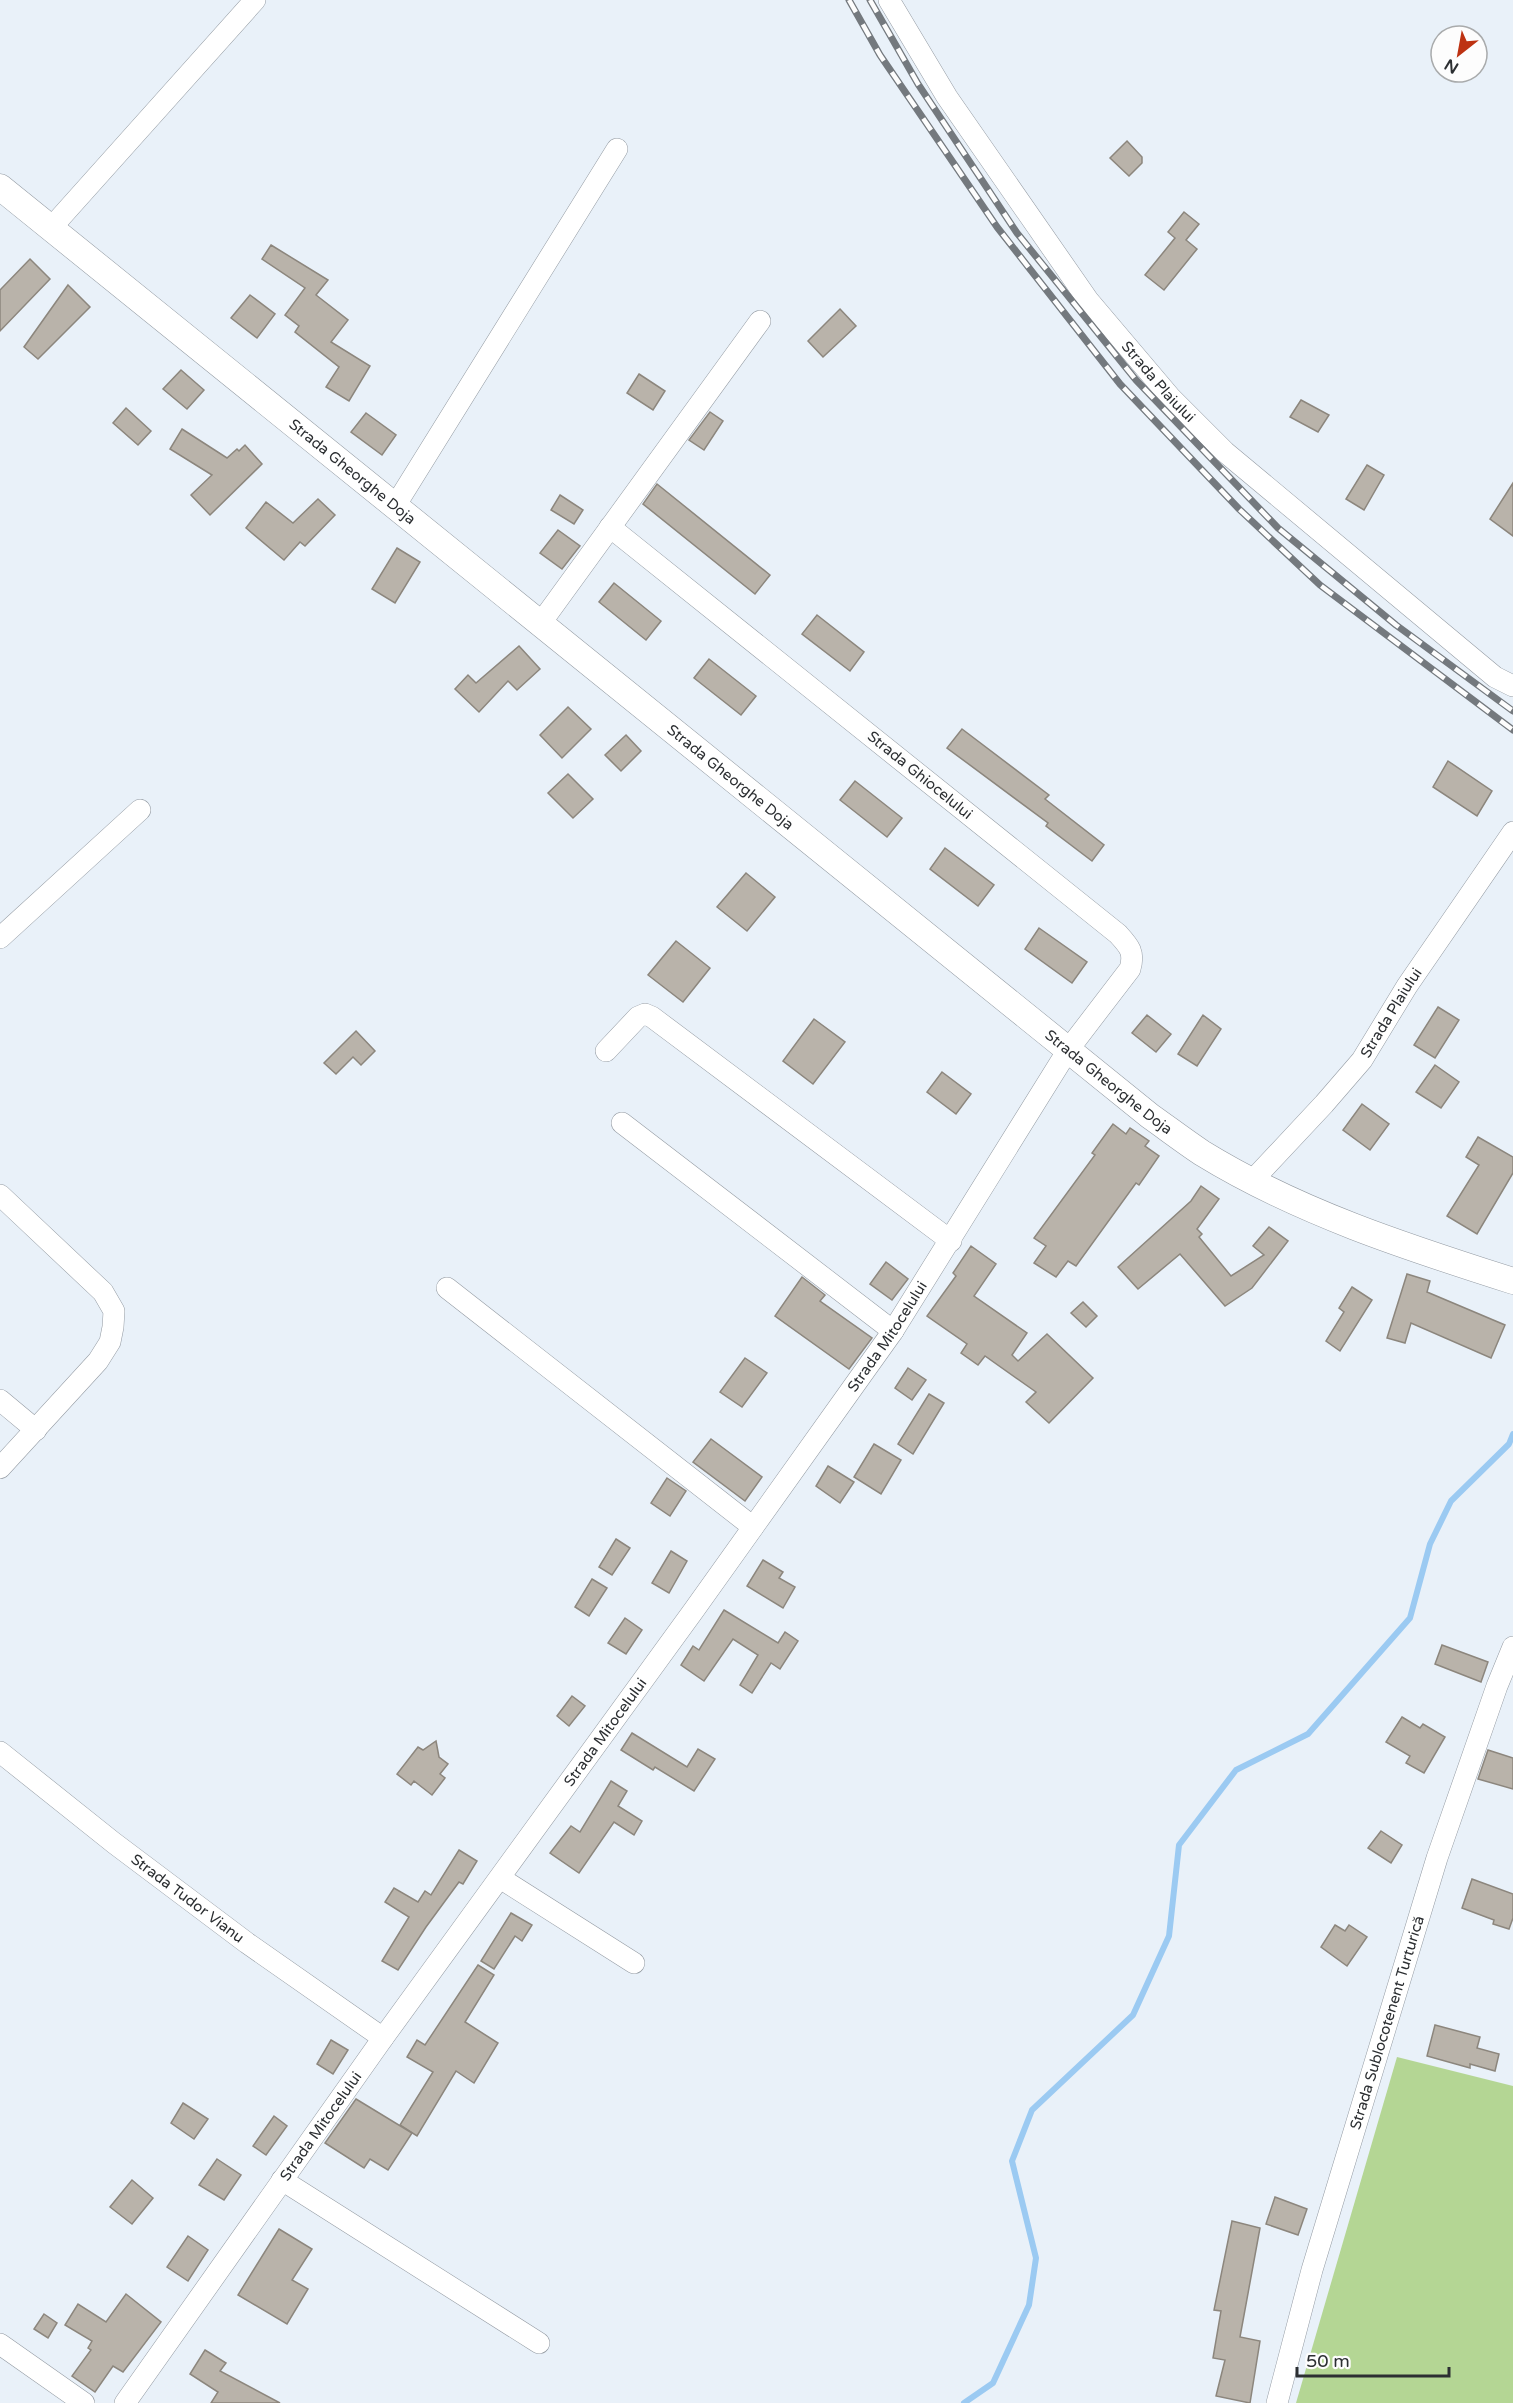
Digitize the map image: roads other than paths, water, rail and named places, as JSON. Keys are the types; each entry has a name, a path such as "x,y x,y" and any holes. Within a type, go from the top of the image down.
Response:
{"main road":[{"name":"Strada Gheorghe Doja","path":"3,195 51,228 1150,1116 1202,1152 1252,1181 1335,1219 1408,1248 1513,1281"}],"street":[{"path":"51,228 255,0"},
{"name":"Strada Plaiului","path":"889,0 946,96 1088,300 1171,398 1225,452 1494,677 1513,686"},
{"path":"396,506 617,148"},
{"path":"540,624 760,321"},
{"name":"Strada Ghiocelului","path":"610,526 1126,942 1132,950 1133,959 1130,969 1068,1050"},
{"path":"0,938 141,810"},
{"name":"Strada Plaiului","path":"1252,1181 1362,1060 1407,986 1513,832"},
{"path":"606,1051 638,1017 645,1014 652,1017 951,1241"},
{"name":"Strada Mitocelului","path":"125,2403 383,2038 893,1331 1068,1050"},
{"path":"622,1123 893,1331"},
{"path":"0,1195 103,1292 114,1311 110,1342 98,1361 0,1468"},
{"path":"447,1288 753,1527"},
{"path":"0,1400 36,1430"},
{"name":"Strada Sublocotenent Turturică","path":"1277,2403 1312,2270 1437,1858 1497,1686 1513,1647"},
{"name":"Strada Tudor Vianu","path":"0,1752 114,1843 247,1943 383,2038"},
{"path":"500,1878 634,1963"},
{"path":"282,2180 539,2343"},
{"path":"0,2344 84,2403"}],"waterway":[{"path":"964,2403 993,2383 1029,2305 1036,2258 1012,2161 1032,2110 1133,2015 1169,1936 1179,1845 1236,1770 1308,1734 1410,1618 1430,1544 1451,1501 1509,1444 1513,1434"}],"railway":[{"path":"849,0 880,55 997,227 1120,384 1239,509 1320,585 1513,730"},
{"path":"870,0 918,84 1017,233 1136,380 1278,528 1396,625 1513,711"}]}
